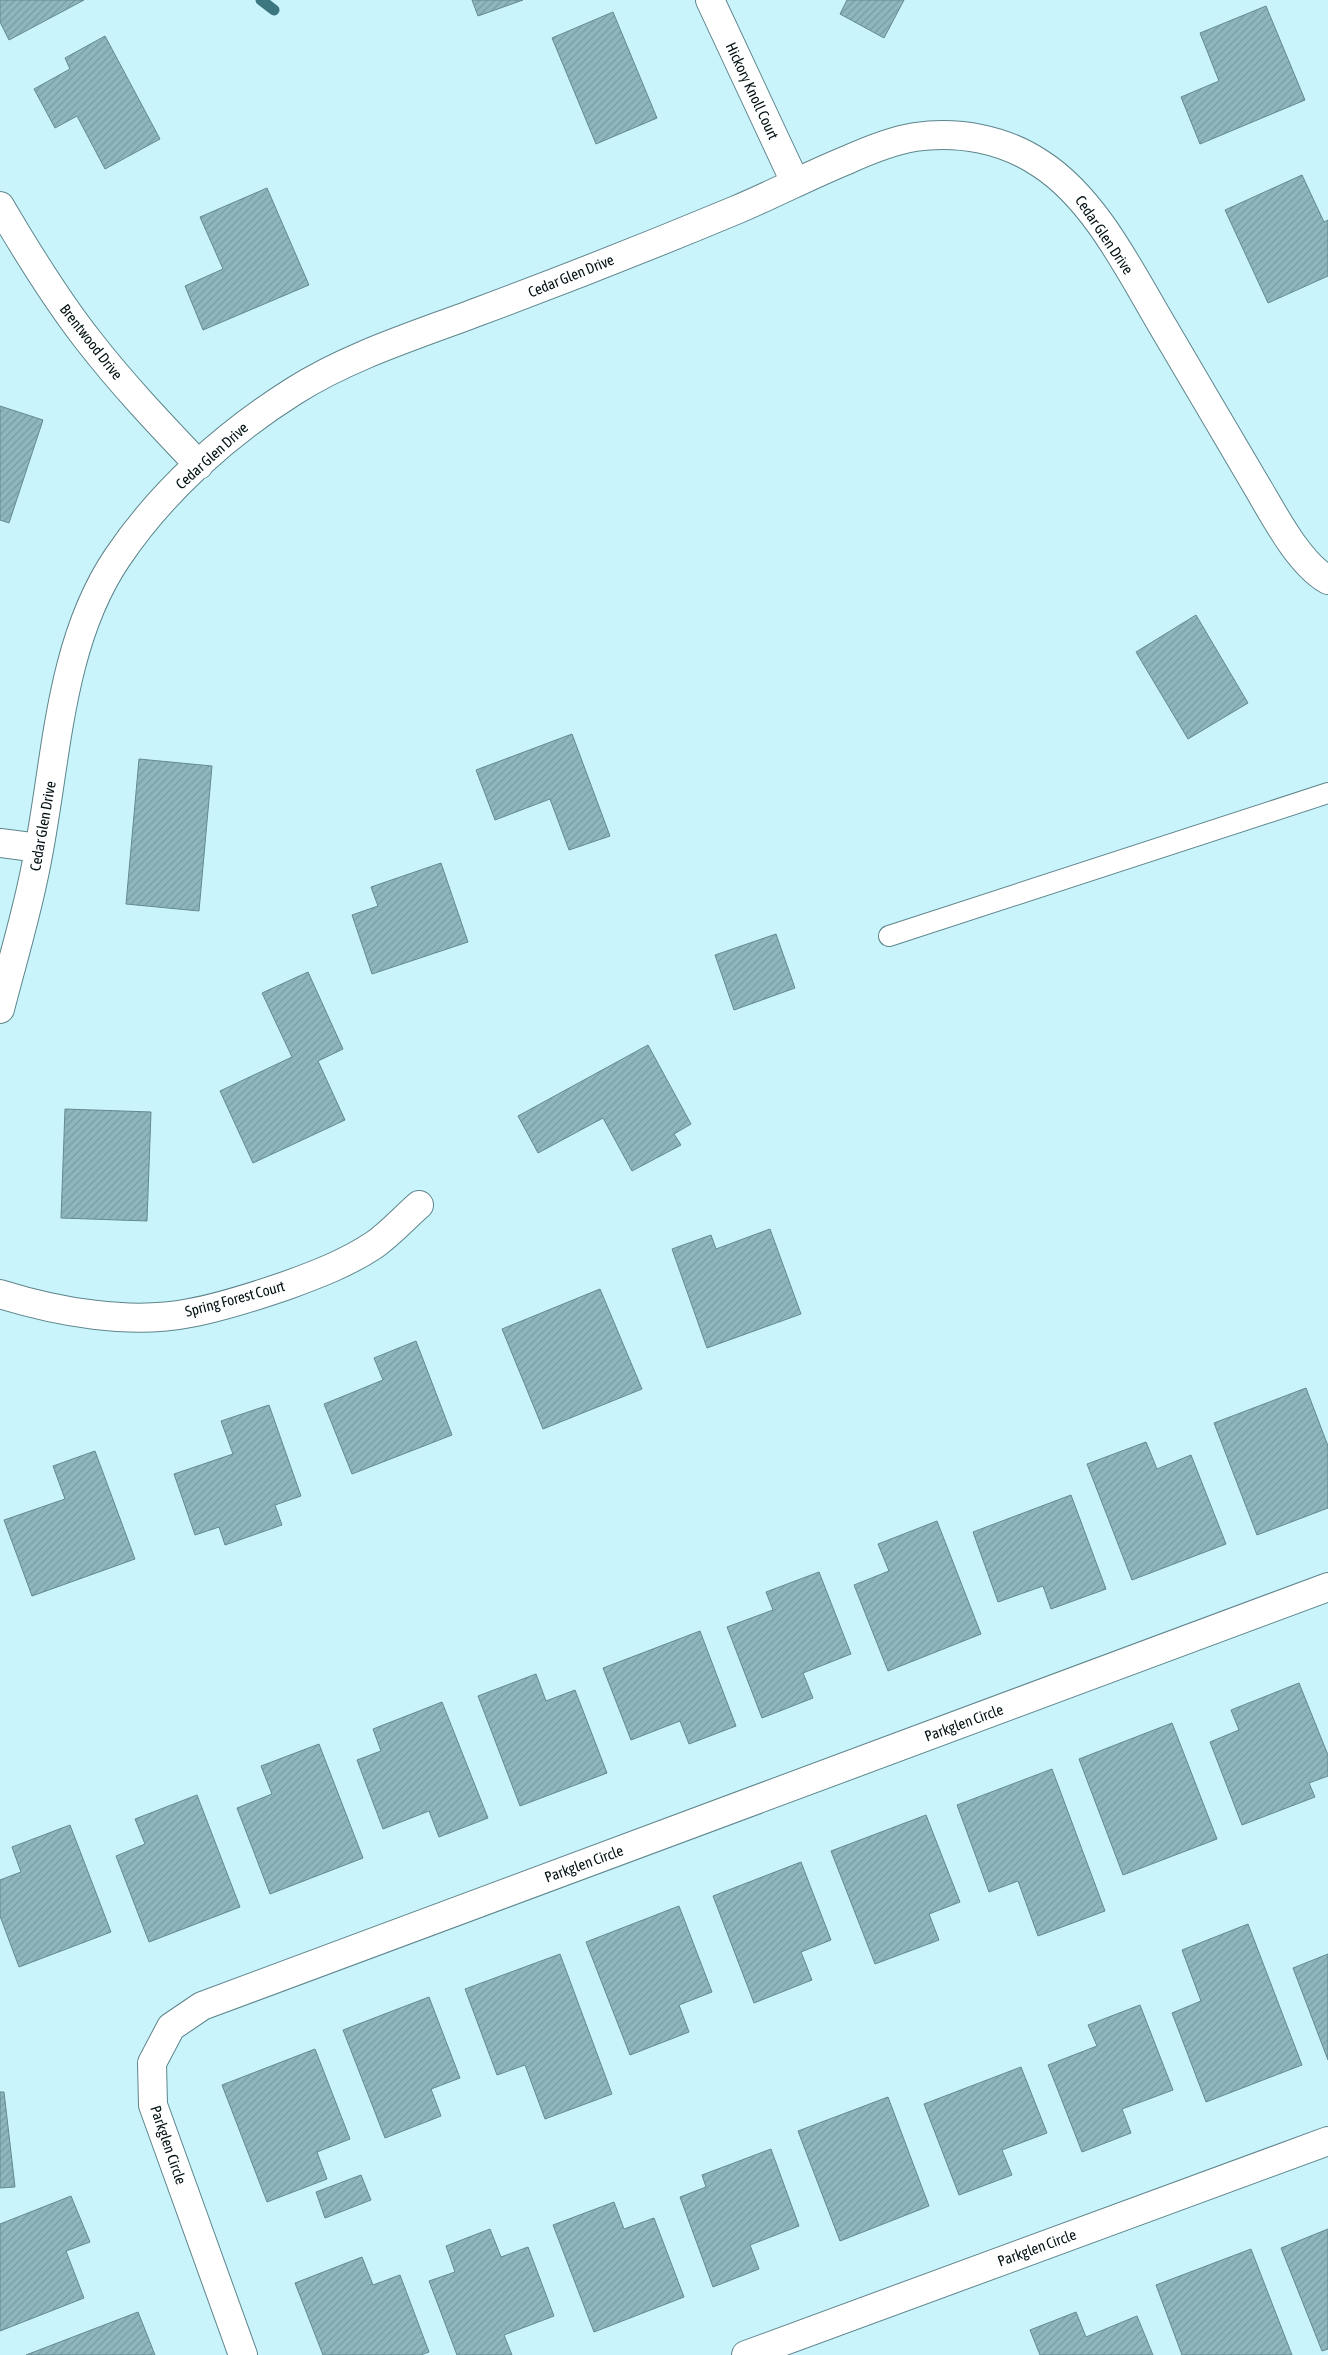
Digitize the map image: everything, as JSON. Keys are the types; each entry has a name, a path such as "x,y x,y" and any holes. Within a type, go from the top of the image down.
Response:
{"street":[{"name":"Hickory Knoll Court","path":"710,0 795,182"},
{"name":"Cedar Glen Drive","path":"0,1008 34,881 72,662 87,616 114,563 146,518 199,465 241,428 296,390 355,358 493,306 741,208 795,182 884,144 910,138 937,135 963,136 990,141 1015,150 1039,162 1061,178 1080,196 1096,218 1288,539 1319,575 1328,580"},
{"name":"Brentwood Drive","path":"0,206 38,270 87,339 141,404 199,465"},
{"path":"0,843 39,848"},
{"name":"Spring Forest Court","path":"0,1294 35,1305 82,1314 154,1317 190,1313 261,1294 337,1267 375,1244 419,1205"},
{"name":"Parkglen Circle","path":"243,2355 152,2105 152,2063 171,2027 202,2006 1328,1588"},
{"name":"Parkglen Circle","path":"746,2355 1328,2142"}],"lane":[{"path":"889,936 1328,793"}],"building":[{"path":"0,0 84,0 9,40 0,22"},
{"path":"472,0 523,0 478,16"},
{"path":"847,0 904,0 884,38 840,14"},
{"path":"1266,6 1305,100 1200,144 1181,97 1219,81 1200,33"},
{"path":"613,12 657,118 596,144 552,38"},
{"path":"105,36 160,139 105,169 77,116 55,128 34,89 70,69 65,58"},
{"path":"1302,175 1324,222 1328,220 1328,276 1268,303 1225,210"},
{"path":"267,188 309,285 203,330 185,286 223,269 200,217"},
{"path":"0,406 43,420 9,523 0,520"},
{"path":"1196,615 1248,703 1188,739 1136,652"},
{"path":"572,734 610,836 569,850 550,799 495,820 476,770"},
{"path":"139,759 212,766 199,911 126,904"},
{"path":"441,863 468,942 372,974 352,915 378,906 371,887"},
{"path":"776,934 795,988 734,1010 715,955"},
{"path":"308,972 343,1049 318,1061 345,1120 253,1163 220,1091 292,1057 262,993"},
{"path":"648,1045 691,1124 674,1134 681,1145 632,1171 603,1118 538,1153 518,1116"},
{"path":"65,1109 151,1112 147,1221 61,1218"},
{"path":"770,1229 801,1314 707,1348 672,1249 711,1235 716,1249"},
{"path":"600,1289 642,1389 543,1429 502,1329"},
{"path":"416,1341 452,1435 352,1474 324,1404 383,1380 374,1358"},
{"path":"1306,1388 1328,1446 1328,1508 1257,1535 1214,1423"},
{"path":"269,1405 301,1496 275,1505 282,1525 225,1545 219,1527 195,1535 174,1474 233,1454 221,1421"},
{"path":"1146,1442 1157,1469 1191,1455 1226,1544 1132,1580 1087,1464"},
{"path":"95,1451 135,1559 32,1596 4,1520 65,1499 53,1466"},
{"path":"1071,1495 1106,1589 1051,1609 1043,1586 998,1602 973,1532"},
{"path":"937,1521 981,1634 888,1671 854,1585 889,1571 878,1544"},
{"path":"819,1572 851,1654 803,1673 813,1698 762,1718 727,1627 773,1610 766,1592"},
{"path":"700,1631 736,1726 689,1744 680,1721 631,1740 603,1668"},
{"path":"536,1674 546,1701 575,1690 607,1773 520,1806 478,1696"},
{"path":"1299,1683 1328,1755 1328,1776 1309,1783 1315,1797 1242,1825 1210,1742 1239,1730 1231,1710"},
{"path":"442,1702 488,1818 439,1837 429,1811 383,1829 357,1760 381,1751 373,1729"},
{"path":"1172,1723 1217,1839 1123,1875 1079,1759"},
{"path":"319,1744 363,1858 270,1894 237,1808 272,1794 261,1766"},
{"path":"1052,1769 1105,1911 1038,1936 1018,1881 989,1892 957,1805"},
{"path":"197,1795 240,1907 149,1942 116,1856 145,1844 135,1819"},
{"path":"926,1815 960,1902 929,1914 939,1940 875,1964 831,1851"},
{"path":"70,1825 111,1932 19,1967 0,1916 0,1880 21,1872 12,1847"},
{"path":"801,1862 831,1940 801,1952 812,1980 754,2003 713,1896"},
{"path":"679,1906 712,1992 679,2005 689,2032 630,2055 586,1942"},
{"path":"1248,1924 1302,2065 1206,2102 1172,2013 1201,2001 1182,1950"},
{"path":"560,1954 612,2094 545,2119 525,2065 497,2075 465,1989"},
{"path":"1328,1954 1328,2060 1293,1968"},
{"path":"429,1997 460,2078 431,2089 441,2116 385,2138 343,2030"},
{"path":"1140,2005 1173,2090 1122,2109 1131,2133 1082,2152 1048,2065 1097,2046 1088,2025"},
{"path":"315,2049 350,2139 317,2152 327,2179 267,2202 222,2085"},
{"path":"1021,2067 1047,2133 1002,2150 1012,2175 959,2195 924,2104"},
{"path":"0,2092 4,2092 15,2187 0,2188"},
{"path":"888,2097 929,2206 840,2241 798,2131"},
{"path":"771,2149 799,2226 750,2245 759,2269 713,2287 680,2197 706,2187 702,2175"},
{"path":"361,2175 371,2200 325,2218 316,2192"},
{"path":"71,2196 90,2242 66,2251 84,2298 0,2331 0,2224"},
{"path":"614,2202 624,2229 654,2218 684,2297 594,2332 553,2225"},
{"path":"490,2229 501,2257 528,2247 554,2316 504,2335 512,2355 457,2355 429,2281 455,2272 446,2246"},
{"path":"1328,2229 1328,2349 1322,2351 1281,2248"},
{"path":"1251,2249 1292,2355 1182,2355 1156,2285"},
{"path":"362,2257 373,2285 400,2275 429,2352 421,2355 323,2355 295,2283"},
{"path":"138,2312 155,2355 26,2355"},
{"path":"1076,2312 1086,2337 1137,2316 1153,2355 1040,2355 1030,2330"}],"waterway":[{"path":"261,0 274,10"}]}
